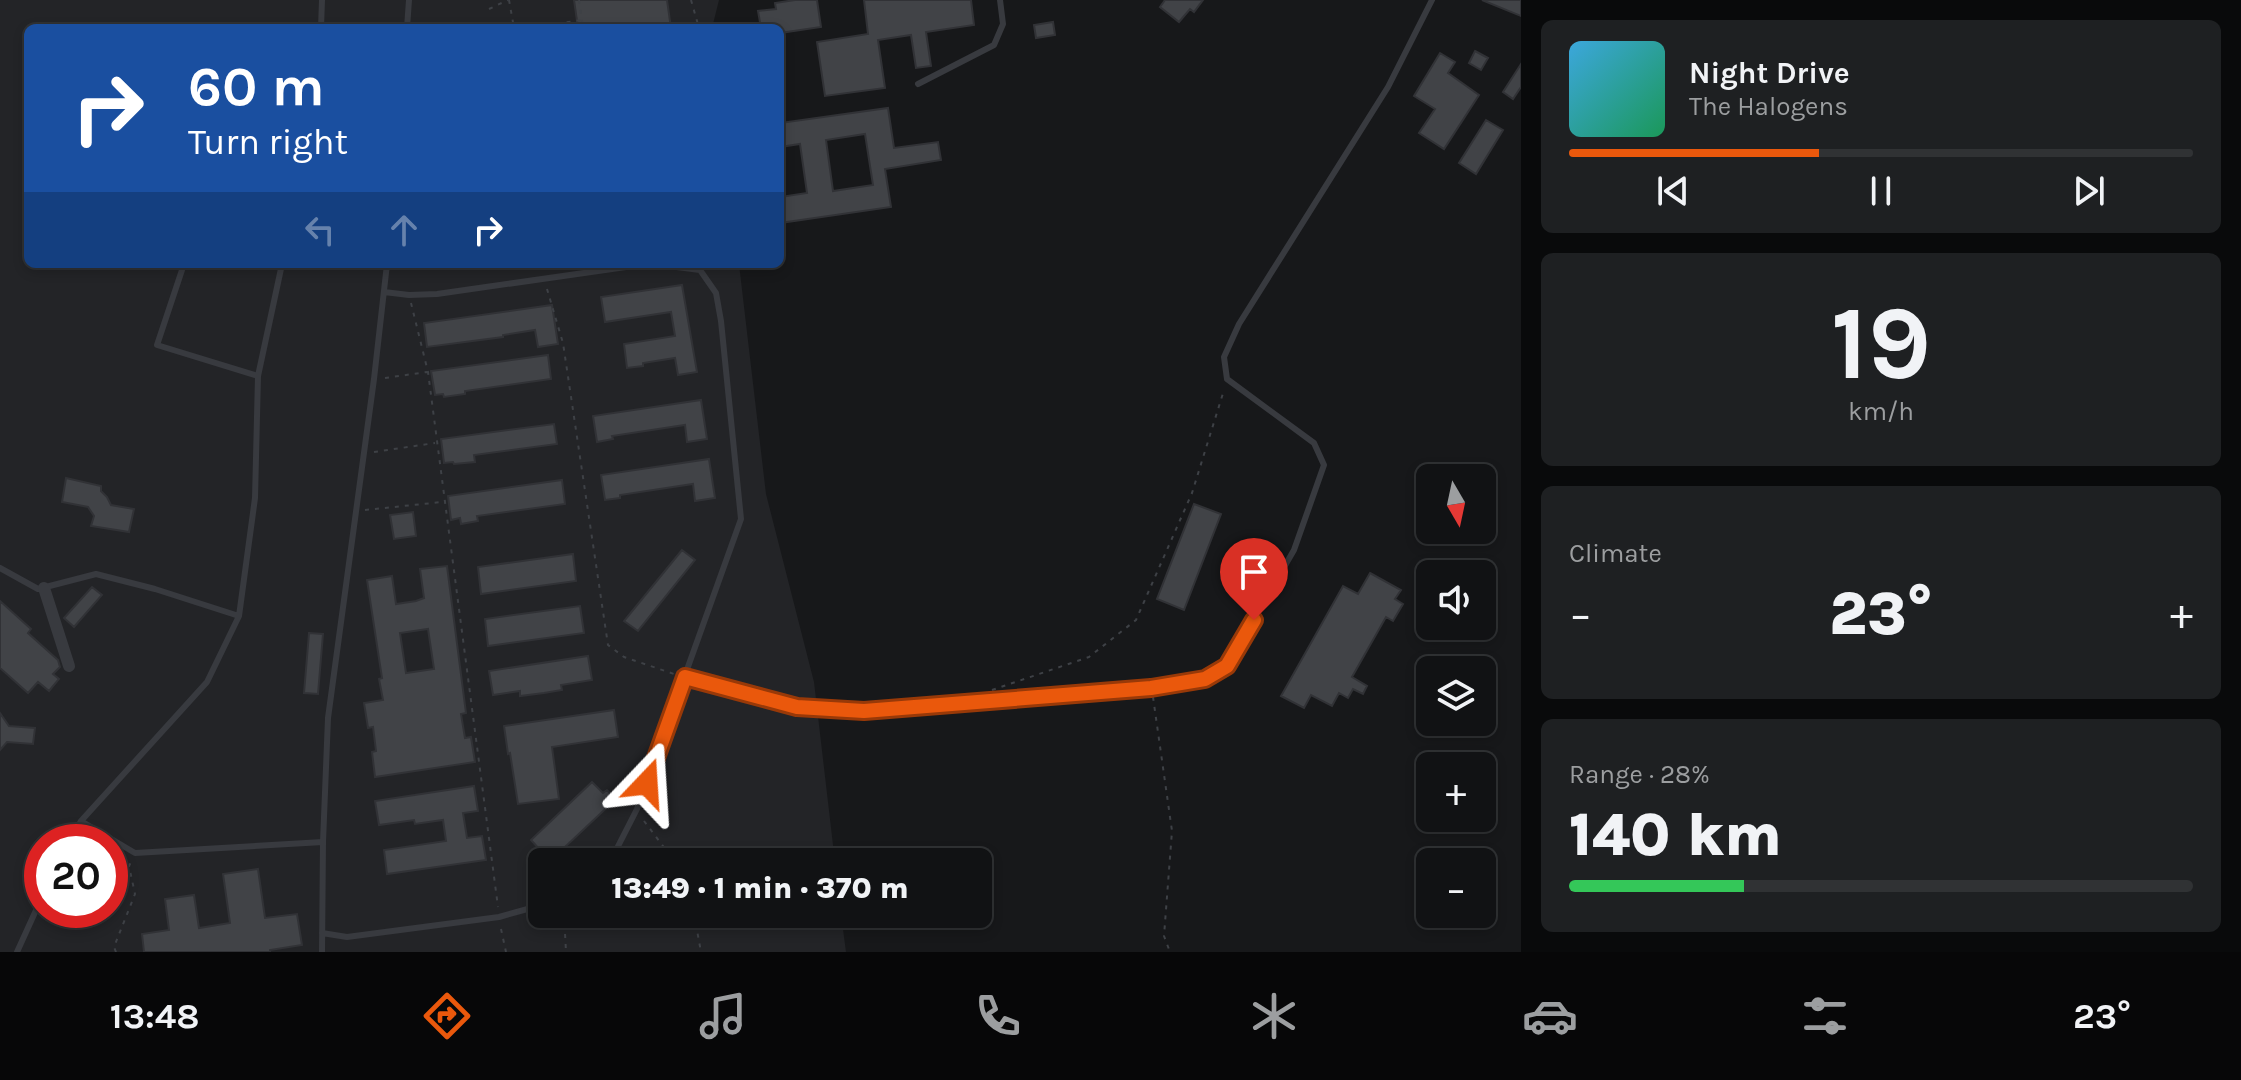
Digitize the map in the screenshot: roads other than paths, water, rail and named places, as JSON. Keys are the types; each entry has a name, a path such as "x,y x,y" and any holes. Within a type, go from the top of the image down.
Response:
{"street":[{"path":"44,588 69,666"}],"lane":[{"path":"321,24 322,0"},
{"path":"407,24 409,0"},
{"path":"918,84 994,45 1003,24 1000,0"},
{"path":"685,677 797,707 864,711 1151,688 1205,679 1227,666 1294,550 1324,465 1314,443 1227,379 1224,357 1239,324 1388,87 1432,0"},
{"path":"183,268 157,345 258,376"},
{"path":"79,824 207,682 239,616 255,498 258,376 281,268"},
{"path":"322,952 328,718 387,268"},
{"path":"384,292 437,294 620,268"},
{"path":"617,848 637,809 741,519 716,293 700,270 684,268"},
{"path":"0,568 38,589 96,574 239,616"},
{"path":"81,821 135,853 323,842"},
{"path":"322,933 347,937 499,917 528,909"},
{"path":"17,952 28,928"}]}
